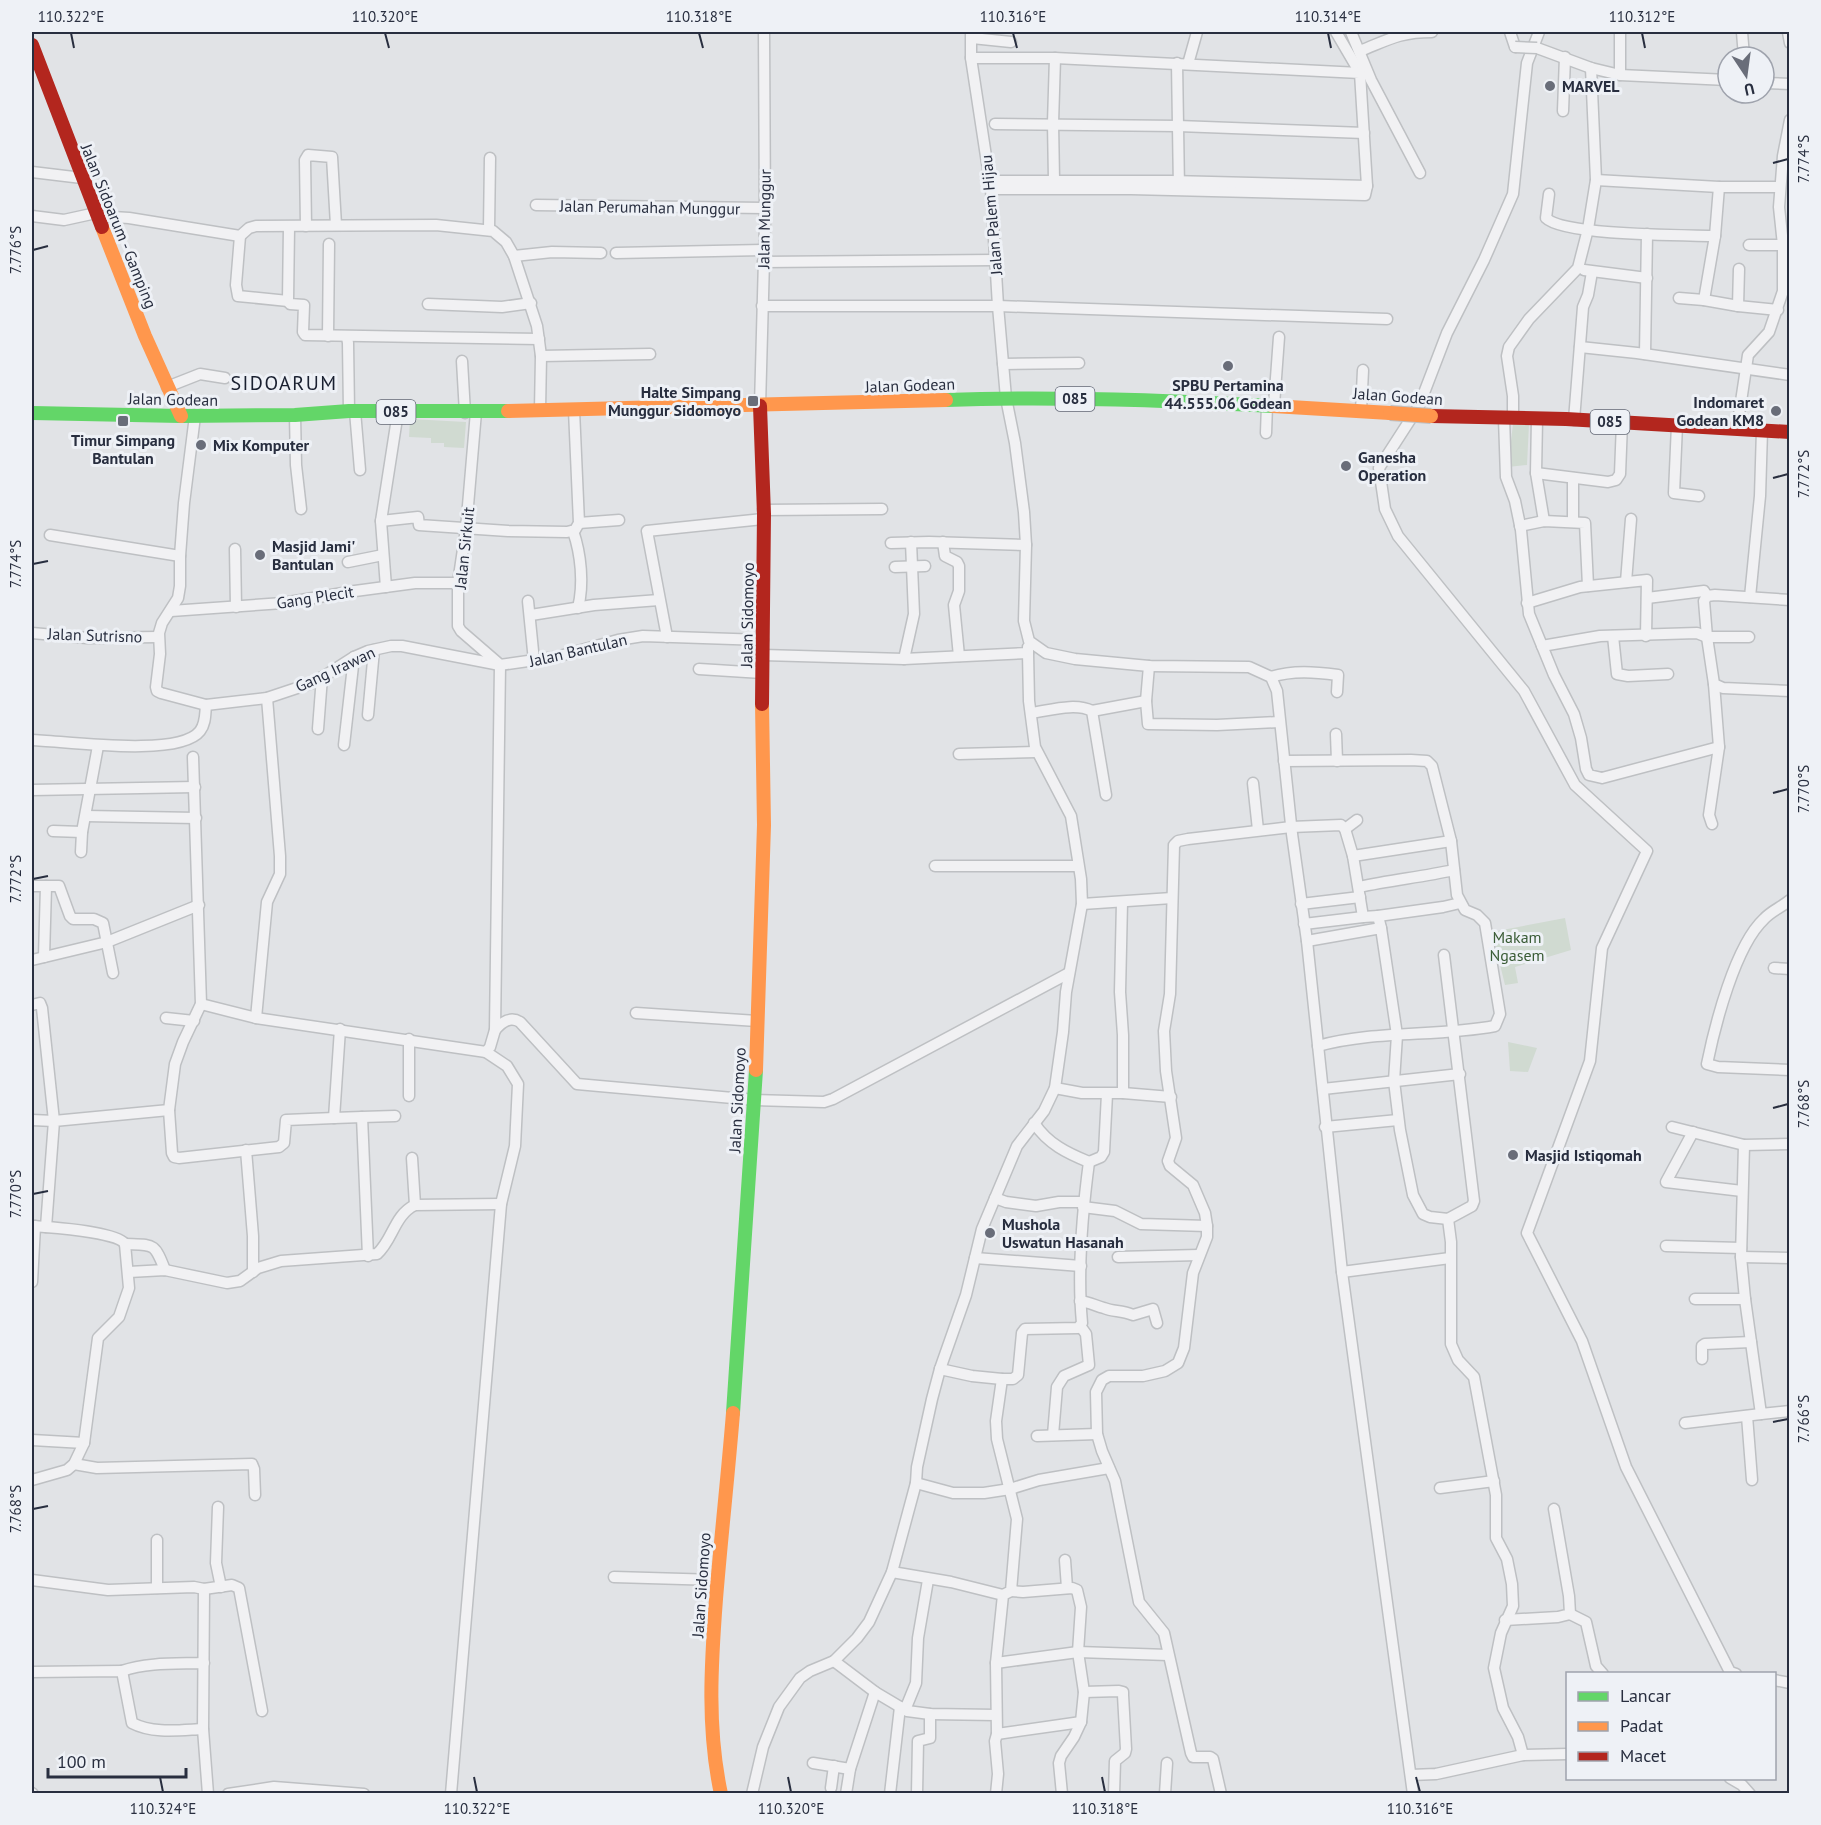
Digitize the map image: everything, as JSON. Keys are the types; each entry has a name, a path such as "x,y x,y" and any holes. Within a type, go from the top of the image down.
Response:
{"main road":[{"name":"Jalan Sidoarum - Gamping","path":"32,45 35,66 167,387 188,416"},
{"name":"Jalan Godean","path":"32,413 188,416 295,415 352,411 470,413 1006,398 1166,400 1431,416 1574,420 1790,432"},
{"name":"Jalan Sidomoyo","path":"720,1794 709,1728 717,1580 736,1371 754,1100 764,826 762,673 765,579 760,406"}],"street":[{"name":"Jalan Munggur","path":"760,406 764,208 764,32"},
{"path":"1188,64 1197,32"},
{"path":"990,185 1367,186 1360,73 1336,32"},
{"path":"1351,32 1371,80 1420,173"},
{"path":"1360,51 1388,38 1412,32 1432,32"},
{"path":"1510,32 1515,47 1537,48 1591,68 1620,75 1716,79"},
{"path":"1539,32 1527,63 1513,194 1484,260 1447,333 1419,406 1379,468 1385,509 1398,536 1524,691 1575,785 1647,851 1602,948 1590,1060 1527,1233 1582,1341 1626,1467 1730,1672"},
{"path":"1620,32 1620,75"},
{"path":"1788,32 1790,43"},
{"path":"971,35 1011,42"},
{"name":"Jalan Palem Hijau","path":"971,35 971,58 990,185 1006,398 1019,472 1026,545 1024,621 1028,647 1027,678 1036,752"},
{"path":"1563,111 1565,57"},
{"path":"971,58 1055,58 1360,73"},
{"path":"1054,180 1055,58"},
{"path":"1177,63 1179,186"},
{"path":"1574,420 1583,307 1588,295 1584,270 1592,230 1596,180 1591,68"},
{"path":"1737,429 1748,355 1769,332 1783,291 1783,245 1779,221 1780,188 1789,121"},
{"path":"995,124 1178,126 1364,133"},
{"path":"306,226 305,160 308,155 332,157 336,225"},
{"path":"489,229 490,158"},
{"path":"32,172 82,178"},
{"path":"990,185 1054,180 1179,186"},
{"path":"1596,180 1780,188"},
{"path":"1704,300 1715,236 1719,187"},
{"path":"1549,194 1546,218 1549,221 1592,230 1715,236"},
{"name":"Jalan Perumahan Munggur","path":"536,205 764,208"},
{"path":"32,216 64,220 96,214 240,236"},
{"path":"539,339 305,335 303,332 304,305 290,304 288,301 238,296 236,285 240,236 249,228 256,226 436,225 489,229 506,242 514,256 531,303 537,326 539,339 541,356 540,410"},
{"path":"288,301 289,227"},
{"path":"1645,354 1647,234"},
{"path":"328,336 329,244"},
{"path":"1749,245 1783,245"},
{"path":"514,256 552,252 601,253"},
{"path":"616,253 994,260"},
{"path":"1738,306 1739,269"},
{"path":"1647,278 1584,270 1529,319 1509,347 1507,356 1513,396 1508,418 1506,477 1515,501 1520,526 1527,603 1542,646 1574,714 1589,775 1602,778 1719,747"},
{"path":"1679,298 1778,310"},
{"path":"428,304 502,308 531,303"},
{"path":"762,306 998,306 1388,319"},
{"path":"347,337 352,411 360,471"},
{"path":"1266,433 1279,337"},
{"path":"1580,347 1790,375"},
{"path":"541,356 650,354"},
{"name":"Jalan Sirkuit","path":"462,362 470,413 466,529 458,583 458,626 500,665"},
{"path":"1003,364 1079,363"},
{"path":"1361,411 1363,370"},
{"path":"167,387 200,374 225,378"},
{"path":"574,410 576,527 580,572 578,608"},
{"path":"386,587 381,521 398,412"},
{"path":"295,415 296,465 301,509"},
{"path":"32,740 98,746 147,747 190,739 199,732 205,722 206,705 157,691 160,654 158,637 162,623 178,598 188,416"},
{"path":"1537,419 1536,473 1544,521"},
{"path":"1536,473 1608,482 1618,477 1622,423"},
{"path":"1677,425 1672,489 1677,495 1699,496"},
{"path":"1750,597 1760,506 1762,430"},
{"path":"1573,521 1574,478"},
{"path":"667,637 647,531 763,514 882,509"},
{"path":"381,521 418,517 418,525 466,529 576,527 620,520"},
{"path":"1626,582 1631,519"},
{"path":"1520,526 1544,521 1585,523 1588,586"},
{"path":"50,535 180,556"},
{"path":"904,659 914,614 911,542"},
{"path":"943,542 945,556 957,562 959,566 959,591 954,605 959,656"},
{"path":"891,543 1026,545"},
{"path":"235,549 236,607"},
{"path":"348,562 383,555"},
{"path":"895,567 925,566"},
{"path":"1527,603 1588,586 1647,580 1646,636"},
{"name":"Gang Plecit","path":"171,610 283,603 415,583 458,583"},
{"path":"1647,598 1704,591 1707,596"},
{"path":"1707,596 1790,600"},
{"path":"1707,596 1704,601 1719,747 1709,815 1712,824"},
{"path":"531,615 659,600"},
{"path":"528,601 534,661"},
{"name":"Jalan Sutrisno","path":"32,633 87,638 158,637"},
{"path":"1542,646 1613,636 1697,633 1707,637 1749,637"},
{"name":"Jalan Bantulan","path":"500,665 556,657 618,640 643,636 763,640"},
{"path":"1613,636 1617,674 1620,676 1668,674"},
{"name":"Gang Irawan","path":"206,705 267,698 304,687 354,657 390,646 402,646 500,665"},
{"path":"763,655 904,659 959,656 1028,647 1046,654 1075,659 1149,666 1249,668 1270,676 1281,673 1308,672 1338,675 1337,692"},
{"path":"368,715 374,650"},
{"path":"345,745 354,657"},
{"path":"486,1052 490,1047 495,1030 500,665"},
{"path":"1149,666 1147,722 1152,725 1279,722"},
{"path":"699,669 762,673"},
{"path":"1270,676 1277,691 1291,827 1307,941 1342,1272 1413,1794"},
{"path":"318,729 322,677"},
{"path":"1714,684 1723,688 1790,691"},
{"path":"256,1018 267,902 280,874 267,698"},
{"path":"1031,713 1073,708 1092,711 1146,701"},
{"path":"1092,711 1106,795"},
{"path":"1336,734 1337,760"},
{"path":"81,852 89,788 98,746"},
{"path":"752,1794 754,1777 763,1748 779,1707 800,1678 834,1661 845,1651 869,1622 892,1572 916,1483 917,1467 940,1369 966,1295 982,1229 1017,1146 1044,1111 1055,1088 1069,974 1082,904 1082,879 1071,816 1036,752 959,754"},
{"path":"193,757 201,1004 175,1064 169,1110 174,1157 282,1146 285,1140 285,1123 289,1119 395,1116"},
{"path":"1284,761 1427,761 1432,766 1451,841 1457,895 1465,910 1477,915 1485,924 1500,1014 1496,1026 1455,1032 1339,1040 1318,1046"},
{"path":"1253,783 1258,830"},
{"path":"32,790 195,787"},
{"path":"86,816 196,818"},
{"path":"1344,829 1357,820"},
{"path":"1221,1794 1213,1759 1193,1757 1191,1753 1164,1633 1139,1602 1115,1481 1097,1434 1096,1392 1102,1380 1109,1376 1143,1376 1165,1371 1178,1363 1184,1348 1192,1272 1207,1237 1205,1213 1193,1185 1170,1166 1168,1161 1176,1138 1166,1071 1164,1031 1170,994 1174,845 1178,841 1258,830 1341,825 1353,856 1363,916"},
{"path":"53,831 82,832"},
{"path":"1353,856 1451,841"},
{"path":"935,866 1078,866"},
{"path":"1302,904 1360,892 1399,879 1411,879 1454,870"},
{"path":"32,886 59,886 73,919 94,919 103,923 113,973"},
{"path":"44,957 46,886"},
{"path":"1082,904 1172,898"},
{"path":"1790,900 1764,918 1739,959 1719,1012 1707,1064 1718,1067 1790,1070"},
{"path":"1034,1123 1055,1146 1089,1162 1101,1157 1104,1152 1123,1035 1119,973 1122,902"},
{"path":"1304,924 1378,916 1460,903"},
{"path":"32,960 107,942 199,905"},
{"path":"1378,916 1397,1035 1394,1081 1398,1120 1413,1195 1423,1214 1448,1219 1472,1206 1474,1201 1444,955"},
{"path":"1307,941 1381,928"},
{"path":"1774,968 1790,969"},
{"path":"495,1030 509,1019 520,1022 577,1084 754,1100 815,1103 833,1100 1069,974"},
{"path":"32,1005 40,1003 42,1008 54,1121 37,1227 32,1282"},
{"path":"201,1004 256,1018 486,1052 507,1066 518,1084 515,1146 501,1204 451,1794"},
{"path":"636,1013 757,1022"},
{"path":"166,1018 194,1021"},
{"path":"334,1118 340,1029"},
{"path":"409,1039 409,1096"},
{"path":"1323,1089 1460,1074"},
{"path":"1055,1088 1075,1092 1171,1097"},
{"path":"32,1120 54,1121 169,1110"},
{"path":"362,1117 368,1256"},
{"path":"1325,1127 1398,1120"},
{"path":"1672,1127 1744,1145 1790,1144"},
{"path":"1693,1132 1666,1182 1742,1191"},
{"path":"1744,1145 1741,1252 1744,1299 1761,1414"},
{"path":"246,1150 253,1236 253,1272"},
{"path":"412,1158 415,1205"},
{"path":"1053,1435 1057,1388 1064,1376 1089,1365 1086,1334 1081,1327 1080,1301 1083,1205 1089,1162"},
{"path":"995,1198 1030,1205 1059,1202 1083,1205 1115,1211 1141,1224 1207,1226"},
{"path":"129,1272 165,1270 227,1282 240,1281 267,1264 280,1261 377,1254 384,1248 400,1217 407,1209 415,1205 501,1204"},
{"path":"1448,1219 1451,1344 1458,1360 1474,1377 1496,1495 1496,1538 1507,1559 1512,1584 1512,1606 1505,1620 1494,1668 1503,1708 1518,1737 1523,1755"},
{"path":"32,1480 67,1470 74,1464 84,1443 98,1338 119,1317 129,1288 125,1244 122,1239 115,1236 37,1227"},
{"path":"125,1244 152,1246 156,1249 165,1270"},
{"path":"1666,1246 1790,1258"},
{"path":"1118,1257 1199,1256"},
{"path":"975,1258 1081,1266"},
{"path":"1342,1272 1450,1258"},
{"path":"1695,1299 1744,1299"},
{"path":"1080,1301 1107,1310 1121,1310 1133,1315 1153,1309 1157,1323"},
{"path":"940,1369 972,1376 1013,1379 1018,1375 1022,1333 1025,1329 1081,1327"},
{"path":"1702,1359 1702,1346 1705,1344 1750,1342"},
{"path":"996,1794 996,1663 1017,1519 997,1439 996,1421 1002,1379"},
{"path":"1685,1423 1790,1411"},
{"path":"1747,1416 1752,1480"},
{"path":"1037,1436 1097,1434"},
{"path":"32,1440 84,1443"},
{"path":"74,1464 97,1468 252,1464 255,1495"},
{"path":"916,1483 953,1493 984,1493 1010,1490 1039,1480 1109,1468"},
{"path":"1440,1488 1494,1481"},
{"path":"218,1507 216,1563 221,1587"},
{"path":"1554,1509 1570,1614"},
{"path":"157,1540 157,1588"},
{"path":"1065,1560 1067,1588"},
{"path":"892,1572 1007,1593 1067,1588 1077,1590 1081,1619 1078,1652 1084,1692 1081,1722 1074,1737 1060,1756 1062,1794"},
{"path":"614,1577 717,1580"},
{"path":"32,1580 108,1590 194,1587 204,1589 232,1585 238,1588 262,1711"},
{"path":"890,1794 903,1709 916,1683 918,1638 928,1580"},
{"path":"204,1589 203,1729 208,1794"},
{"path":"1505,1620 1558,1617 1570,1614 1586,1622 1596,1666 1601,1672"},
{"path":"996,1663 1078,1652 1168,1655"},
{"path":"834,1661 875,1692 903,1709 930,1714 996,1715"},
{"path":"32,1671 122,1671 159,1664 204,1663"},
{"path":"122,1671 132,1723 162,1731 203,1729"},
{"path":"1084,1692 1119,1691 1124,1695 1126,1749 1125,1753 1115,1761 1114,1794"},
{"path":"846,1794 850,1768 875,1692"},
{"path":"917,1794 918,1741 930,1738 930,1714"},
{"path":"997,1734 1081,1722"},
{"path":"1411,1775 1436,1774 1523,1755 1566,1754"},
{"path":"813,1763 850,1768"},
{"path":"1166,1794 1167,1763"},
{"path":"831,1788 834,1766"},
{"path":"1732,1780 1742,1785 1750,1794"},
{"path":"228,1794 274,1787 364,1794"}],"green space":[{"path":"410,419 466,422 464,448 444,447 444,443 431,443 431,438 409,437"},
{"path":"1513,424 1529,424 1527,465 1508,467"},
{"name":"Makam Ngasem","path":"1565,918 1571,950 1515,967 1518,983 1505,985 1492,932"},
{"path":"1508,1042 1537,1048 1528,1072 1510,1071"}],"traffic: fast":[{"path":"946,400 1110,399 1273,406"},
{"path":"32,413 181,416 295,415 349,411 508,411"},
{"path":"733,1413 756,1070"}],"traffic: slow":[{"path":"102,227 145,336 181,416"},
{"path":"508,411 946,400"},
{"path":"1273,406 1390,413"},
{"path":"1390,413 1431,416"},
{"path":"756,1070 764,825 762,704"},
{"path":"721,1794 712,1721 712,1673 716,1599 733,1413"}],"traffic: jam":[{"path":"32,45 102,227"},
{"path":"760,406 764,514 762,704"},
{"path":"1431,416 1566,419 1790,432"}],"place":[{"name":"MARVEL","path":"1550,86"},
{"name":"SPBU Pertamina 44.555.06 Godean","path":"1228,366"},
{"name":"Halte Simpang Munggur Sidomoyo","path":"753,401"},
{"name":"Indomaret Godean KM8","path":"1776,411"},
{"name":"Timur Simpang Bantulan","path":"123,421"},
{"name":"Mix Komputer","path":"201,445"},
{"name":"Ganesha Operation","path":"1346,466"},
{"name":"Masjid Jami' Bantulan","path":"260,555"},
{"name":"Masjid Istiqomah","path":"1513,1155"},
{"name":"Mushola Uswatun Hasanah","path":"990,1233"}],"district":[{"name":"SIDOARUM","path":"284,383"}]}
